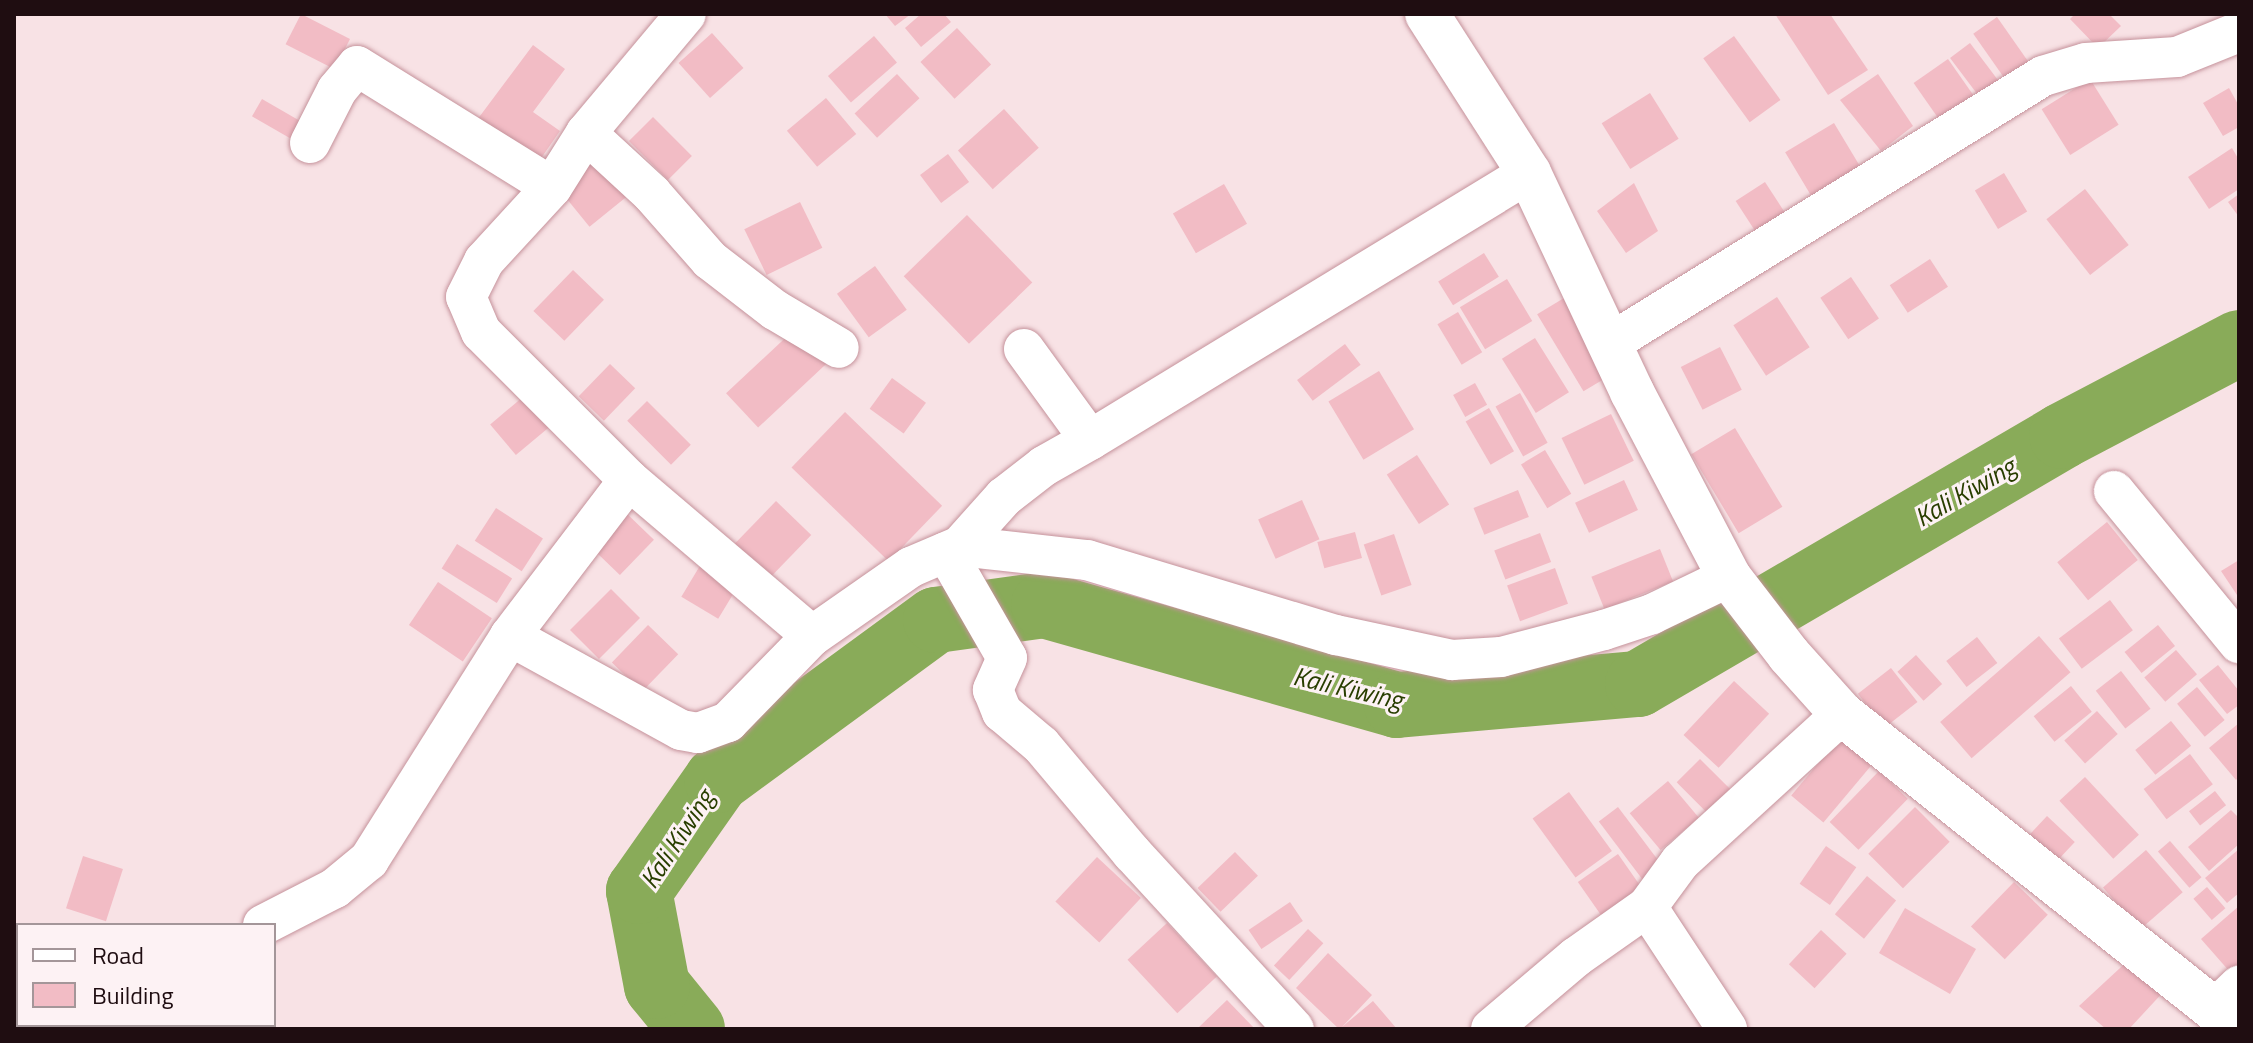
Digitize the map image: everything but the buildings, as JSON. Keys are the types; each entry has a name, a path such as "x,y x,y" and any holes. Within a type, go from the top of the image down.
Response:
{"street":[{"path":"686,14 586,133 552,187 470,280 470,312 481,332 629,480 812,636"},
{"path":"1427,14 1529,173 1732,581 1789,655 1842,714 2231,1008"},
{"path":"1612,342 2043,76 2086,63 2177,57 2239,32"},
{"path":"310,143 337,90 357,66 552,187"},
{"path":"586,133 652,194 710,260 775,310 839,348"},
{"path":"955,556 1014,489 1529,173"},
{"path":"1024,349 1090,440"},
{"path":"267,923 335,888 369,860 510,636 629,480"},
{"path":"2114,491 2239,643"},
{"path":"510,636 681,730 698,733 728,722 812,636 911,567 955,556 1087,560 1336,635 1452,660 1501,657 1604,630 1732,581"},
{"path":"955,556 1007,658 993,690 1002,712 1041,745 1132,853 1294,1029"},
{"path":"1491,1029 1576,957 1647,907 1680,862 1842,714"},
{"path":"1647,907 1727,1029"}],"waterway":[{"name":"Kali Kiwing","path":"692,1029 657,986 639,891 717,780 936,620 1044,605 1397,705 1638,684 2062,436 2239,343"}]}
